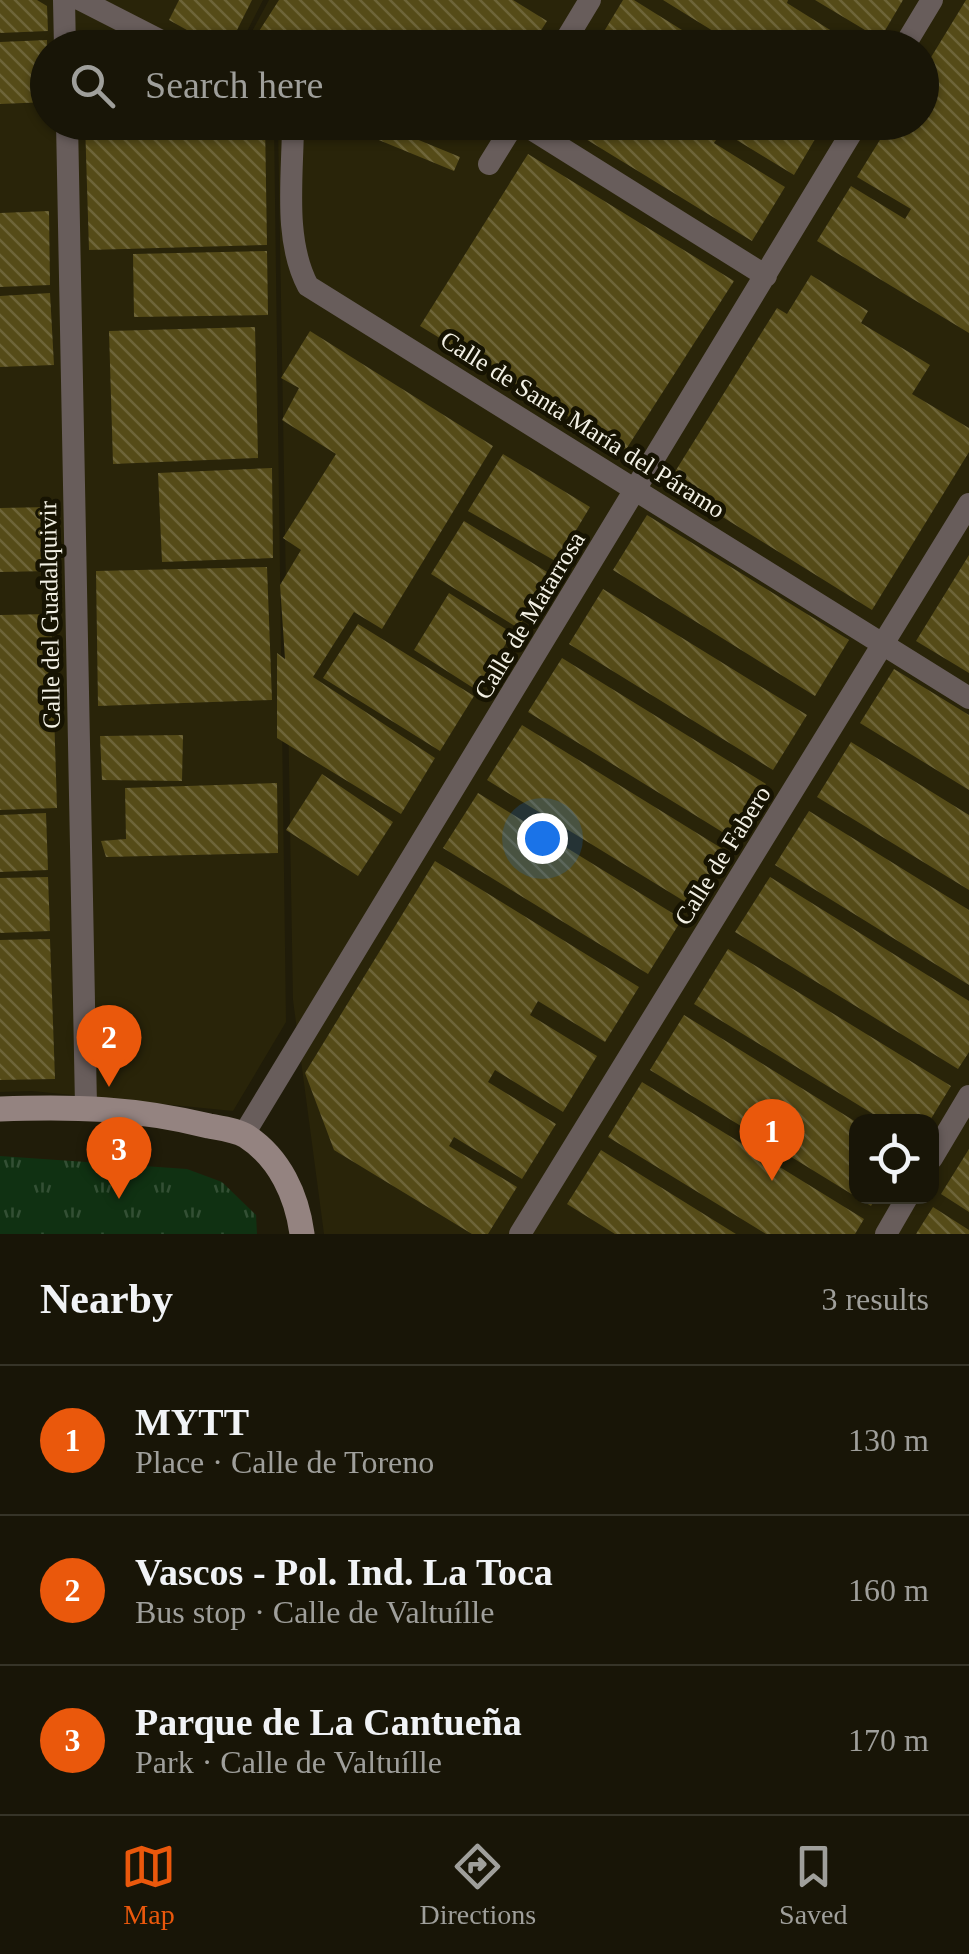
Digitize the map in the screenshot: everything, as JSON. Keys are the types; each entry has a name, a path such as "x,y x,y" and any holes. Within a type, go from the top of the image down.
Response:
{"street":[{"path":"64,0 65,30"},
{"path":"81,0 140,30"},
{"path":"572,30 590,0"},
{"path":"914,30 932,0"},
{"name":"Calle del Guadalquivir","path":"67,140 86,1106"},
{"name":"Calle de Santa María del Páramo","path":"292,140 294,240 297,264 308,286 969,698"},
{"path":"489,164 505,140"},
{"path":"546,140 766,276"},
{"name":"Calle de Matarrosa","path":"244,1134 847,140"},
{"name":"Calle de Fabero","path":"520,1234 969,504"},
{"path":"939,1146 969,1096"},
{"path":"0,1108 86,1106 146,1113 244,1134 271,1158 288,1182 302,1234"},
{"path":"886,1234 903,1204"}],"shaded area":[{"path":"0,0 263,0 248,30 30,30 30,140 274,140 286,1022 233,1111 32,1091 0,1092"},
{"path":"269,0 969,0 969,1234 324,1234 293,1000 278,140 939,140 939,30 253,30"}],"green space":[{"path":"0,1156 187,1169 222,1182 256,1215 257,1234 0,1234"}],"building":[{"path":"0,0 37,0 47,6 48,30 0,33"},
{"path":"179,0 252,0 237,30 187,30 169,20"},
{"path":"279,0 513,0 547,21 541,30 260,30"},
{"path":"623,0 634,0 682,30 605,30"},
{"path":"663,0 788,0 787,3 830,30 711,30"},
{"path":"815,0 903,0 885,30 865,30"},
{"path":"969,0 969,333 817,241 851,186 905,219 911,209 857,177 880,140 939,140 939,44"},
{"path":"30,41 30,103 0,104 0,42"},
{"path":"86,140 265,140 267,245 89,250"},
{"path":"379,140 419,140 460,157 454,171"},
{"path":"587,140 716,140 714,143 785,187 752,241"},
{"path":"737,140 814,140 794,175"},
{"path":"528,154 734,281 625,451 420,326"},
{"path":"49,211 50,285 0,287 0,213"},
{"path":"267,251 268,315 134,317 133,254"},
{"path":"811,275 868,311 861,323 930,365 912,394 969,428 969,452 872,610 668,483 777,308 787,314"},
{"path":"50,293 54,365 0,367 0,296"},
{"path":"255,327 258,458 113,464 109,331"},
{"path":"310,331 493,446 382,629 354,612 313,677 435,758 401,814 277,738 277,653 285,659 280,585 301,550 283,538 336,454 282,420 299,388 281,378"},
{"path":"503,454 590,507 557,562 468,511"},
{"path":"272,468 273,558 162,562 158,473"},
{"path":"50,507 50,571 0,572 0,508"},
{"path":"647,515 849,640 815,696 613,570"},
{"path":"464,521 552,575 518,628 431,574"},
{"path":"969,555 969,673 916,641"},
{"path":"267,567 272,700 98,706 96,571"},
{"path":"603,589 807,715 773,770 569,644"},
{"path":"449,593 512,633 478,691 414,650"},
{"path":"51,614 57,808 0,810 0,615"},
{"path":"358,624 474,696 440,751 323,678"},
{"path":"562,658 766,784 732,838 528,712"},
{"path":"894,669 969,715 969,790 860,723"},
{"path":"522,725 726,851 692,906 487,780"},
{"path":"183,735 182,781 102,780 100,736"},
{"path":"851,742 969,815 969,890 817,797"},
{"path":"322,774 393,822 358,876 286,830"},
{"path":"277,783 278,853 106,857 101,841 126,839 125,788"},
{"path":"478,793 682,919 648,974 443,848"},
{"path":"809,811 969,910 969,985 775,865"},
{"path":"46,813 48,870 0,872 0,815"},
{"path":"435,861 639,987 605,1042 538,1001 530,1015 597,1056 563,1112 495,1070 488,1082 556,1124 522,1179 454,1137 449,1146 517,1187 488,1234 472,1234 334,1150 305,1073"},
{"path":"48,877 50,931 0,933 0,878"},
{"path":"770,877 969,1001 969,1052 958,1069 735,932"},
{"path":"50,939 55,1079 0,1080 0,940"},
{"path":"728,949 951,1086 934,1114 873,1114 694,1004"},
{"path":"684,1015 849,1118 849,1192 650,1070"},
{"path":"642,1082 864,1219 855,1234 766,1234 608,1137"},
{"path":"969,1149 969,1212 941,1194"},
{"path":"601,1150 736,1234 615,1234 567,1204"},
{"path":"933,1207 969,1230 969,1234 916,1234"}],"place":[{"name":"Vascos - Pol. Ind. La Toca","path":"109,1087"},
{"name":"MYTT","path":"772,1181"},
{"name":"Parque de La Cantueña","path":"119,1199"}]}
